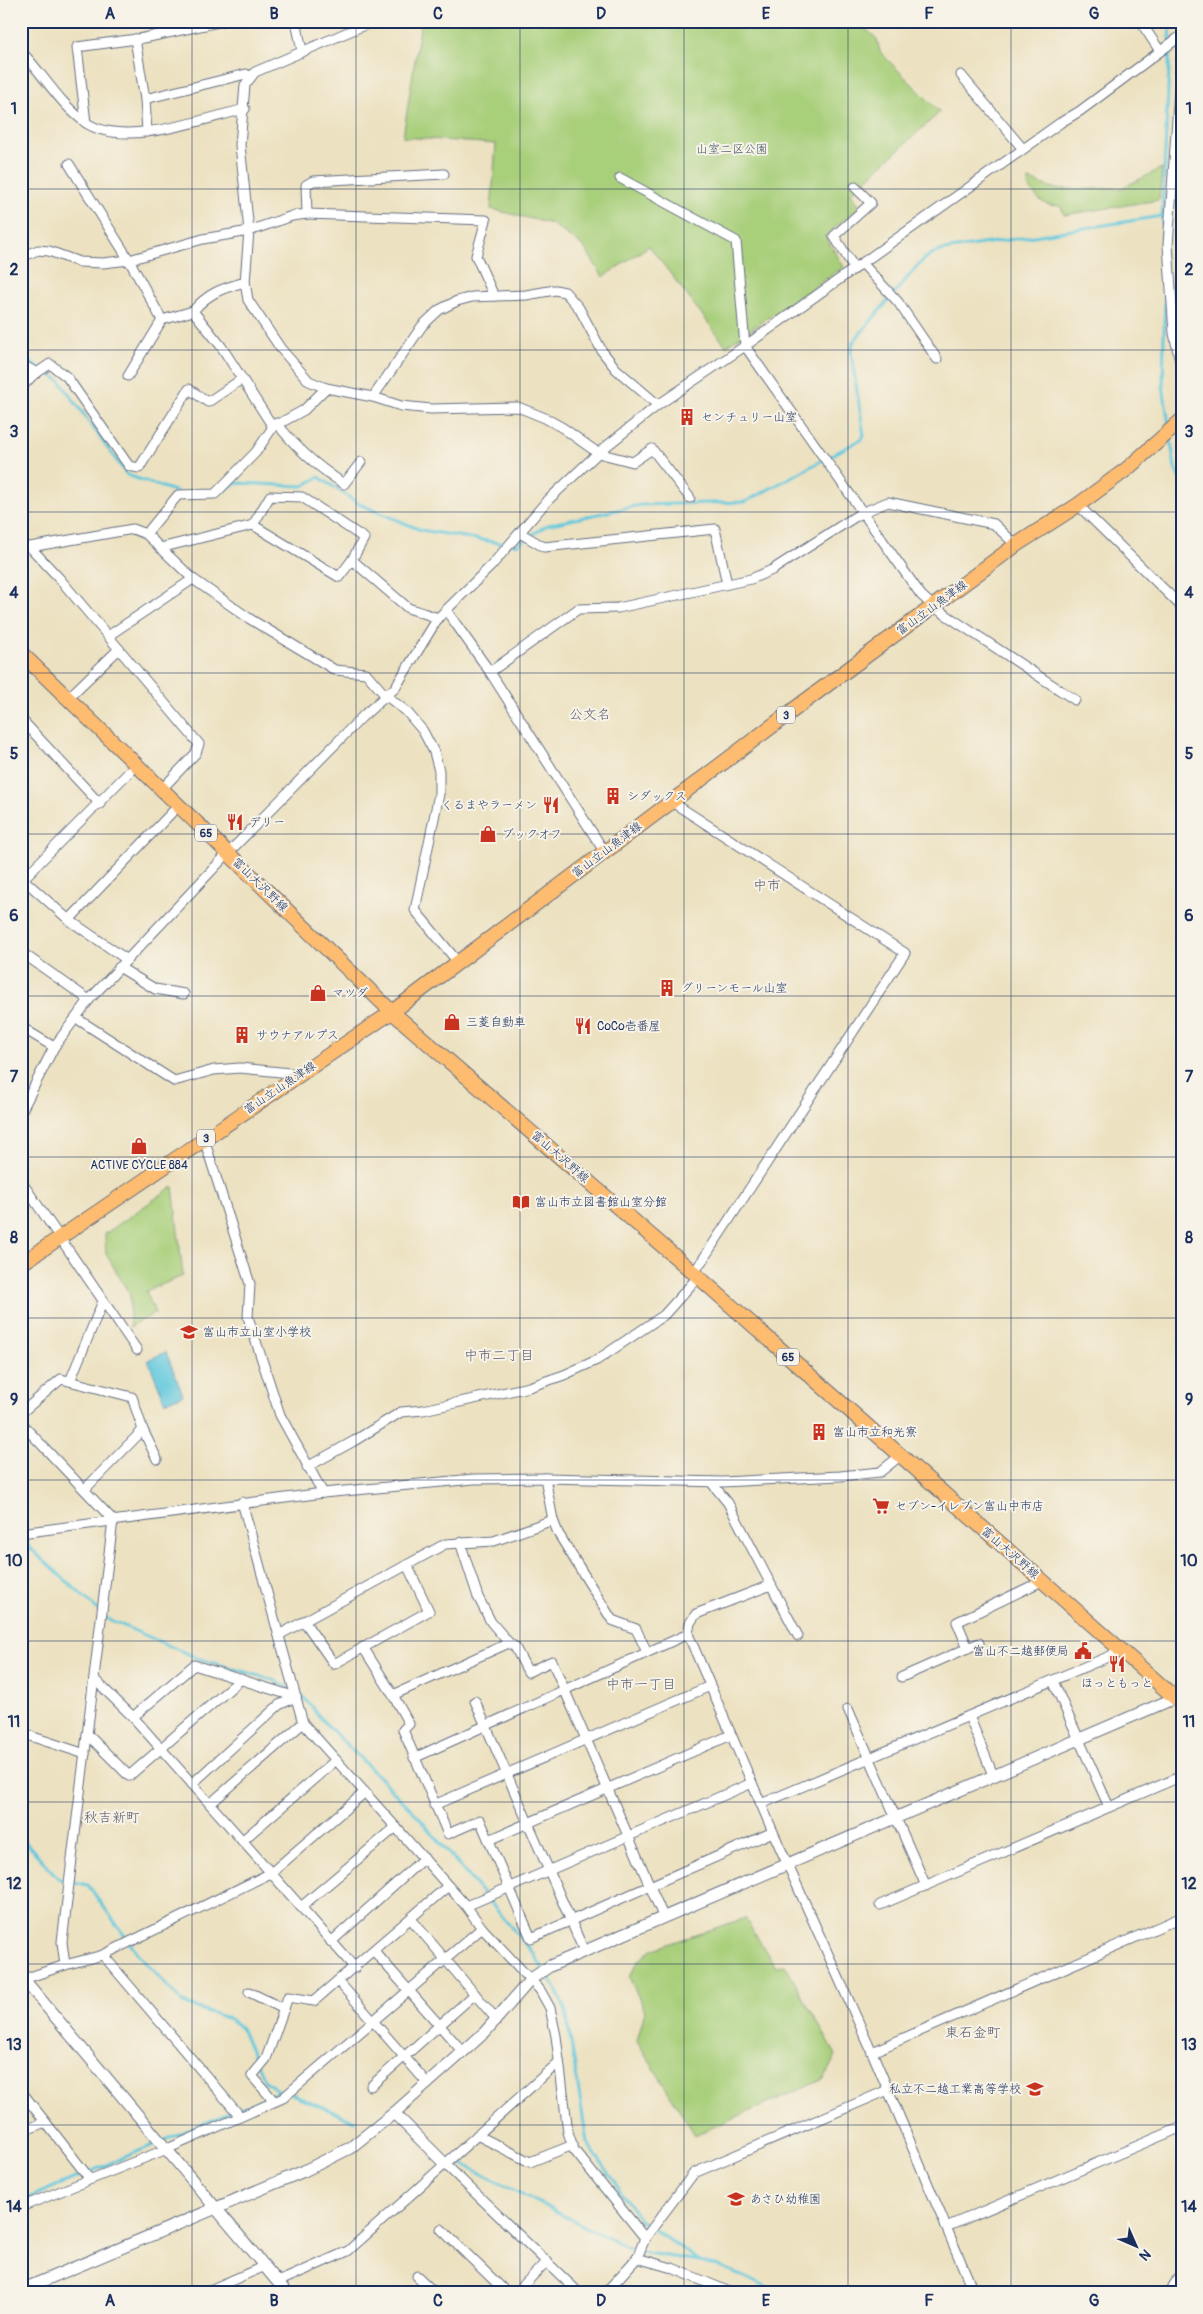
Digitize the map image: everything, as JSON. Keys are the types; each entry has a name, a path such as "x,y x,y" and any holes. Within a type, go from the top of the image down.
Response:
{"main road":[{"name":"富山立山魚津線","path":"21,1264 392,1012 457,961 1016,545 1078,505 1126,469 1182,420"},
{"name":"富山大沢野線","path":"21,653 392,1012 696,1275 1178,1701"}],"street":[{"path":"86,123 76,47 135,39 223,21"},
{"path":"296,21 302,51"},
{"path":"369,21 369,23 255,72 245,85 245,110 240,145 249,231 245,282 248,300 281,349 309,381 326,388 372,397 402,406 430,409 518,407 563,428 598,452 633,462 652,449 690,498"},
{"path":"1140,21 1160,51"},
{"path":"21,1112 54,1047 90,1000 126,959 227,854 385,695 395,688 438,618 491,566 546,502 598,452 658,405 1080,111 1182,35"},
{"path":"135,39 148,132"},
{"path":"1182,48 1168,245 1174,333 1182,371"},
{"path":"21,52 33,64 54,92 86,123 113,134 148,132 245,110"},
{"path":"144,99 246,74 251,77"},
{"path":"961,75 1023,149"},
{"path":"69,164 129,260 162,320"},
{"path":"307,214 306,185 313,181 444,174"},
{"path":"620,178 736,241 745,346 788,405 861,513 921,595 934,607 1075,700"},
{"path":"855,186 871,203 834,236 858,266 898,302 937,359"},
{"path":"21,257 38,250 49,250 79,262 103,263 129,260 203,239 249,231 292,216 307,214 486,220 476,256 494,296"},
{"path":"128,376 162,320 193,311 201,301 214,291 245,282"},
{"path":"372,397 422,326 439,310 457,301 494,296 526,295 555,290 565,292 579,308 602,351 616,369 658,405"},
{"path":"193,311 221,346 275,425 296,447 322,470 344,484 362,462"},
{"path":"21,364 37,373"},
{"path":"21,388 50,364 67,376 129,466 139,468 189,389 208,402 242,379"},
{"path":"146,534 178,495 215,494 256,452 275,425 304,410 326,388"},
{"path":"160,548 253,525 339,577 352,560 364,538 302,497 270,496 253,525"},
{"path":"490,672 578,609 618,608 751,579 772,570 861,513 879,504 888,502 994,524 1016,545"},
{"path":"1078,505 1182,607"},
{"path":"161,790 196,753 198,744 59,578 30,547 133,528 146,534 193,579 250,620 335,670 366,673 385,695 406,711 423,731 434,752 439,771 439,794 415,910 457,961"},
{"path":"520,533 544,548 715,529 727,584"},
{"path":"352,560 408,608 438,618"},
{"path":"108,636 193,579"},
{"path":"446,610 490,672 604,851"},
{"path":"67,699 119,649"},
{"path":"21,719 100,804"},
{"path":"126,959 69,920 23,879 100,804 136,765"},
{"path":"307,1467 354,1442 401,1412 423,1410 529,1386 564,1375 597,1360 664,1314 696,1275 905,953 672,802"},
{"path":"69,920 178,806"},
{"path":"21,952 90,1000"},
{"path":"119,967 155,989 184,994"},
{"path":"76,1018 174,1081 214,1070 240,1068 301,1074"},
{"path":"21,1026 54,1047"},
{"path":"204,1139 250,1284 248,1317 280,1415 323,1493"},
{"path":"21,1181 137,1350"},
{"path":"70,1381 103,1301"},
{"path":"21,1414 61,1379 132,1397 143,1430 157,1459"},
{"path":"21,1423 113,1520 62,1942 65,1965"},
{"path":"85,1489 143,1430"},
{"path":"21,1533 242,1502 474,1479 545,1478 711,1482 840,1476 880,1472 900,1456"},
{"path":"545,1478 553,1520 558,1533 612,1620 636,1629 647,1652"},
{"path":"711,1482 728,1502 798,1636"},
{"path":"242,1502 303,1723 466,1906 482,1928 540,1990 550,2008 556,2036 568,2132 573,2146 609,2195 645,2238"},
{"path":"279,1634 445,1544 494,1541 553,1520"},
{"path":"460,1542 478,1597 491,1622 509,1643 515,1647 528,1672 552,1661 663,1916"},
{"path":"304,1621 334,1664 429,1611 407,1565"},
{"path":"968,1648 957,1622 1042,1581"},
{"path":"771,1585 696,1614 690,1623 688,1634 773,1832 872,2052 974,2293"},
{"path":"414,1758 688,1634"},
{"path":"393,1695 509,1643"},
{"path":"902,1677 980,1643"},
{"path":"363,1647 393,1695 408,1724 403,1730 448,1834 480,1820 531,1938 773,1832"},
{"path":"761,1804 1122,1652"},
{"path":"133,1718 194,1665 296,1697"},
{"path":"87,1734 129,1776 241,1679"},
{"path":"95,1680 133,1718 355,1968"},
{"path":"1052,1681 1109,1807"},
{"path":"434,1805 710,1686"},
{"path":"192,1784 279,1705 296,1697"},
{"path":"21,2290 218,2209 304,2171 350,2148 394,2114 428,2084 496,2019 531,1979 550,1966 787,1862 1078,1738 1178,1701"},
{"path":"475,1702 526,1823 584,1951"},
{"path":"848,1709 926,1886"},
{"path":"969,1716 993,1775"},
{"path":"210,1804 303,1723"},
{"path":"21,1733 85,1754"},
{"path":"489,1840 731,1734"},
{"path":"242,1841 336,1760"},
{"path":"880,1905 1182,1776"},
{"path":"466,1906 752,1783"},
{"path":"287,2293 22,1978 103,1956 271,1873 365,1792"},
{"path":"301,1907 396,1827"},
{"path":"332,1942 424,1858"},
{"path":"274,2101 252,2076 266,2058 288,1997 314,2001 355,1968 448,1886"},
{"path":"872,2052 1182,1917"},
{"path":"411,1919 496,2019"},
{"path":"21,2207 167,2149 283,2098 482,1928"},
{"path":"374,1951 463,2052"},
{"path":"103,1956 240,2116"},
{"path":"338,1981 428,2084"},
{"path":"249,1992 284,2009"},
{"path":"370,2086 475,1994"},
{"path":"278,2282 348,2251 559,2062"},
{"path":"605,2293 637,2258 645,2238 694,2173 888,2090"},
{"path":"21,2091 90,2179"},
{"path":"394,2114 579,2293"},
{"path":"21,2132 45,2122"},
{"path":"946,2227 1182,2127"},
{"path":"478,2135 530,2162 573,2146"},
{"path":"441,2229 507,2293"},
{"path":"637,2258 672,2268 732,2293"},
{"path":"516,2293 547,2262"},
{"path":"203,2293 265,2266"},
{"path":"1169,2293 1182,2272"},
{"path":"417,2276 435,2293"}],"green space":[{"name":"山室二区公園","path":"421,21 857,21 877,39 880,52 940,112 851,193 858,203 858,208 825,236 844,267 726,346 649,246 603,277 584,247 552,224 491,209 496,144 403,137"},
{"path":"1162,168 1159,200 1064,215 1061,206 1045,203 1028,186 1029,180 1056,189 1122,188"},
{"path":"173,1186 183,1276 146,1291 155,1313 130,1327 130,1295 106,1254 105,1234"},
{"path":"745,1918 775,1966 785,1965 836,2055 824,2079 695,2135 637,2041 645,2011 629,1977 639,1960 654,1949"}],"water":[{"path":"166,1352 183,1395 165,1402 148,1360"}],"waterway":[{"path":"1170,41 1171,21"},
{"path":"1169,425 1163,386 1165,285 1162,216 1170,47"},
{"path":"513,544 517,545 547,525 640,505 745,502 860,440 864,436 851,353 853,342 919,264 931,254 944,250 1162,216"},
{"path":"21,356 60,381 127,475 177,492"},
{"path":"1170,436 1175,468 1182,484"},
{"path":"223,491 236,483 303,486 319,477 359,504 421,530 506,544"},
{"path":"22,1533 29,1547 108,1619 197,1658 276,1681 291,1689"},
{"path":"297,1692 303,1696 323,1721 414,1812 533,1953 555,1987 566,2011 587,2142 640,2220 700,2261"},
{"path":"21,1837 59,1879 88,1885 137,1953 183,2003 230,2019 241,2028 264,2080 279,2091"},
{"path":"21,2201 281,2091"},
{"path":"292,2094 355,2121"},
{"path":"461,2163 633,2251 700,2261 722,2267 779,2293"}],"place":[{"name":"センチュリー山室","path":"687,417"},
{"name":"シダックス","path":"613,796"},
{"name":"くるまやラーメン","path":"551,805"},
{"name":"デリー","path":"235,822"},
{"name":"ブックオフ","path":"488,834"},
{"name":"グリーンモール山室","path":"667,988"},
{"name":"マツダ","path":"318,993"},
{"name":"三菱自動車","path":"452,1022"},
{"name":"CoCo壱番屋","path":"583,1026"},
{"name":"サウナアルプス","path":"242,1035"},
{"name":"ACTIVE CYCLE 884","path":"139,1146"},
{"name":"富山市立図書館山室分館","path":"521,1202"},
{"name":"富山市立山室小学校","path":"189,1332"},
{"name":"富山市立和光寮","path":"819,1432"},
{"name":"セブン-イレブン富山中市店","path":"881,1506"},
{"name":"富山不二越郵便局","path":"1083,1651"},
{"name":"ほっともっと","path":"1117,1664"},
{"name":"私立不二越工業高等学校","path":"1035,2089"},
{"name":"あさひ幼稚園","path":"736,2199"}],"district":[{"name":"公文名","path":"590,714"},
{"name":"中市","path":"767,885"},
{"name":"中市二丁目","path":"499,1355"},
{"name":"中市一丁目","path":"641,1684"},
{"name":"秋吉新町","path":"112,1817"},
{"name":"東石金町","path":"973,2032"}]}
